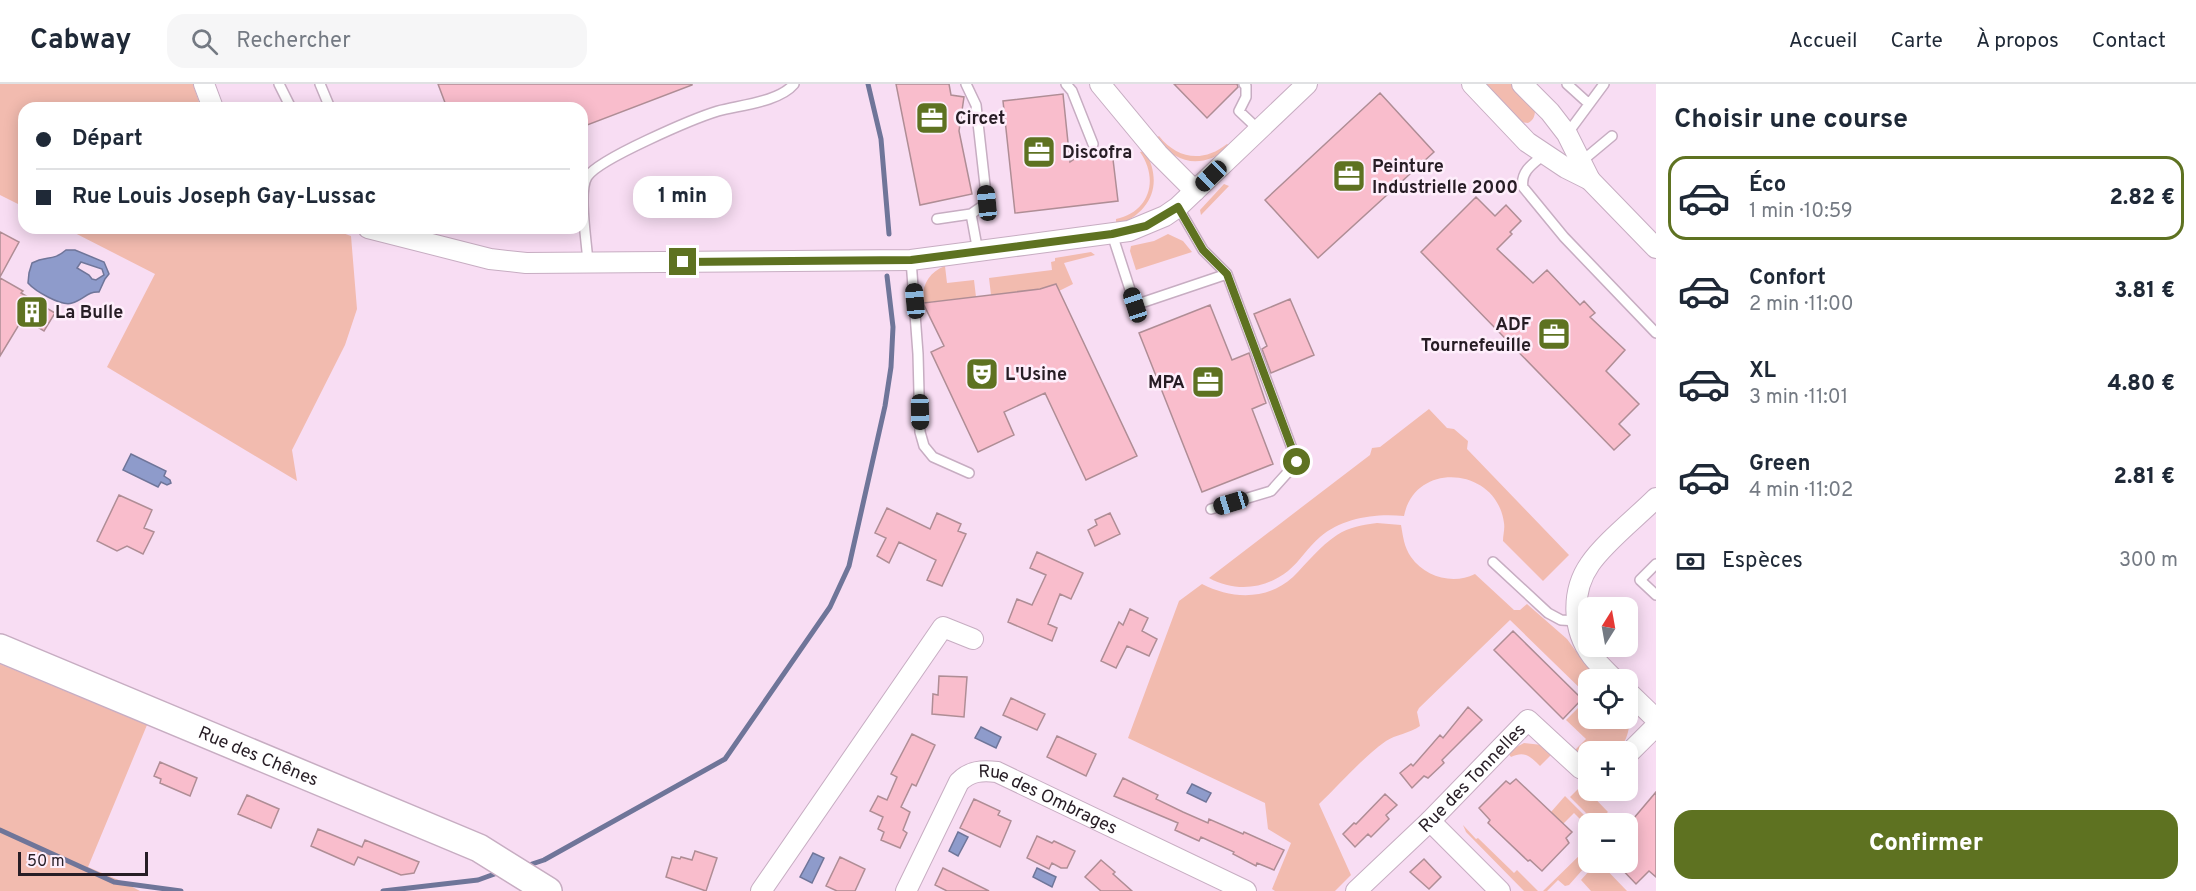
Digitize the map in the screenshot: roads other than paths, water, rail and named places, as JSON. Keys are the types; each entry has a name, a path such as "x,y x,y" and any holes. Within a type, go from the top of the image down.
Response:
{"street":[{"path":"204,84 211,102"},
{"path":"1100,84 1158,154 1195,191"},
{"path":"1472,84 1527,142 1590,180 1656,248"},
{"path":"1522,84 1550,112 1567,134 1590,180"},
{"path":"392,234 490,259 526,263 911,260 1112,234 1146,226 1178,207 1304,85"},
{"path":"1545,154 1567,134"},
{"path":"1605,669 1587,648 1577,621 1577,594 1588,566 1656,498"},
{"path":"761,891 943,627 973,639"},
{"name":"Rue des Chênes","path":"0,648 479,848 548,891"},
{"path":"1638,702 1656,719"},
{"name":"Rue des Tonnelles","path":"1356,891 1430,821 1528,720 1578,766"},
{"path":"1638,744 1656,726"},
{"name":"Rue des Ombrages","path":"906,891 959,782 973,773 990,771 997,772 1246,891"},
{"path":"1430,821 1500,891"}],"lane":[{"path":"279,84 288,102"},
{"path":"320,84 328,102"},
{"path":"588,175 600,165 678,125 772,98 789,90 794,84"},
{"path":"937,219 971,214 987,203 976,105 966,84"},
{"path":"1066,84 1072,91 1093,144"},
{"path":"1244,84 1246,97 1239,111 1259,130"},
{"path":"1567,84 1588,103"},
{"path":"1567,134 1604,84"},
{"path":"1582,161 1612,136"},
{"path":"1545,154 1524,173 1523,187 1564,237 1656,333"},
{"path":"1178,207 1203,250 1227,274 1297,462 1271,491 1211,509"},
{"path":"971,214 978,252"},
{"path":"586,234 588,263"},
{"path":"1112,234 1135,305 1227,274"},
{"path":"911,260 918,354 920,432 924,446 933,457 969,473"},
{"path":"1493,562 1548,613 1561,620 1577,621"},
{"path":"1656,564 1640,580 1656,595"}],"water":[{"path":"66,250 75,250 104,262 109,274 99,292 68,304 49,298 28,283 32,263 61,254","holes":["81,262 102,269 104,275 96,280 77,268"]},
{"path":"131,454 166,471 164,476 171,483 167,485 161,482 158,487 123,470"},
{"path":"981,727 1001,737 996,748 975,738"},
{"path":"1192,784 1211,793 1206,802 1187,793"},
{"path":"958,832 968,837 958,856 949,851"},
{"path":"813,853 824,858 812,883 800,877"},
{"path":"1037,868 1056,877 1052,887 1033,877"}],"waterway":[{"path":"868,84 881,139 889,234"},
{"path":"532,864 544,860 725,759 830,607 849,566 885,406 891,367 893,327 887,276"},
{"path":"0,830 114,882 181,891"},
{"path":"383,891 478,880 500,872"}],"place":[{"name":"Circet","path":"932,118"},
{"name":"Discofra","path":"1039,152"},
{"name":"Peinture Industrielle 2000","path":"1349,176"},
{"name":"La Bulle","path":"32,312"},
{"name":"ADF Tournefeuille","path":"1554,334"},
{"name":"L'Usine","path":"982,374"},
{"name":"MPA","path":"1208,382"}]}
